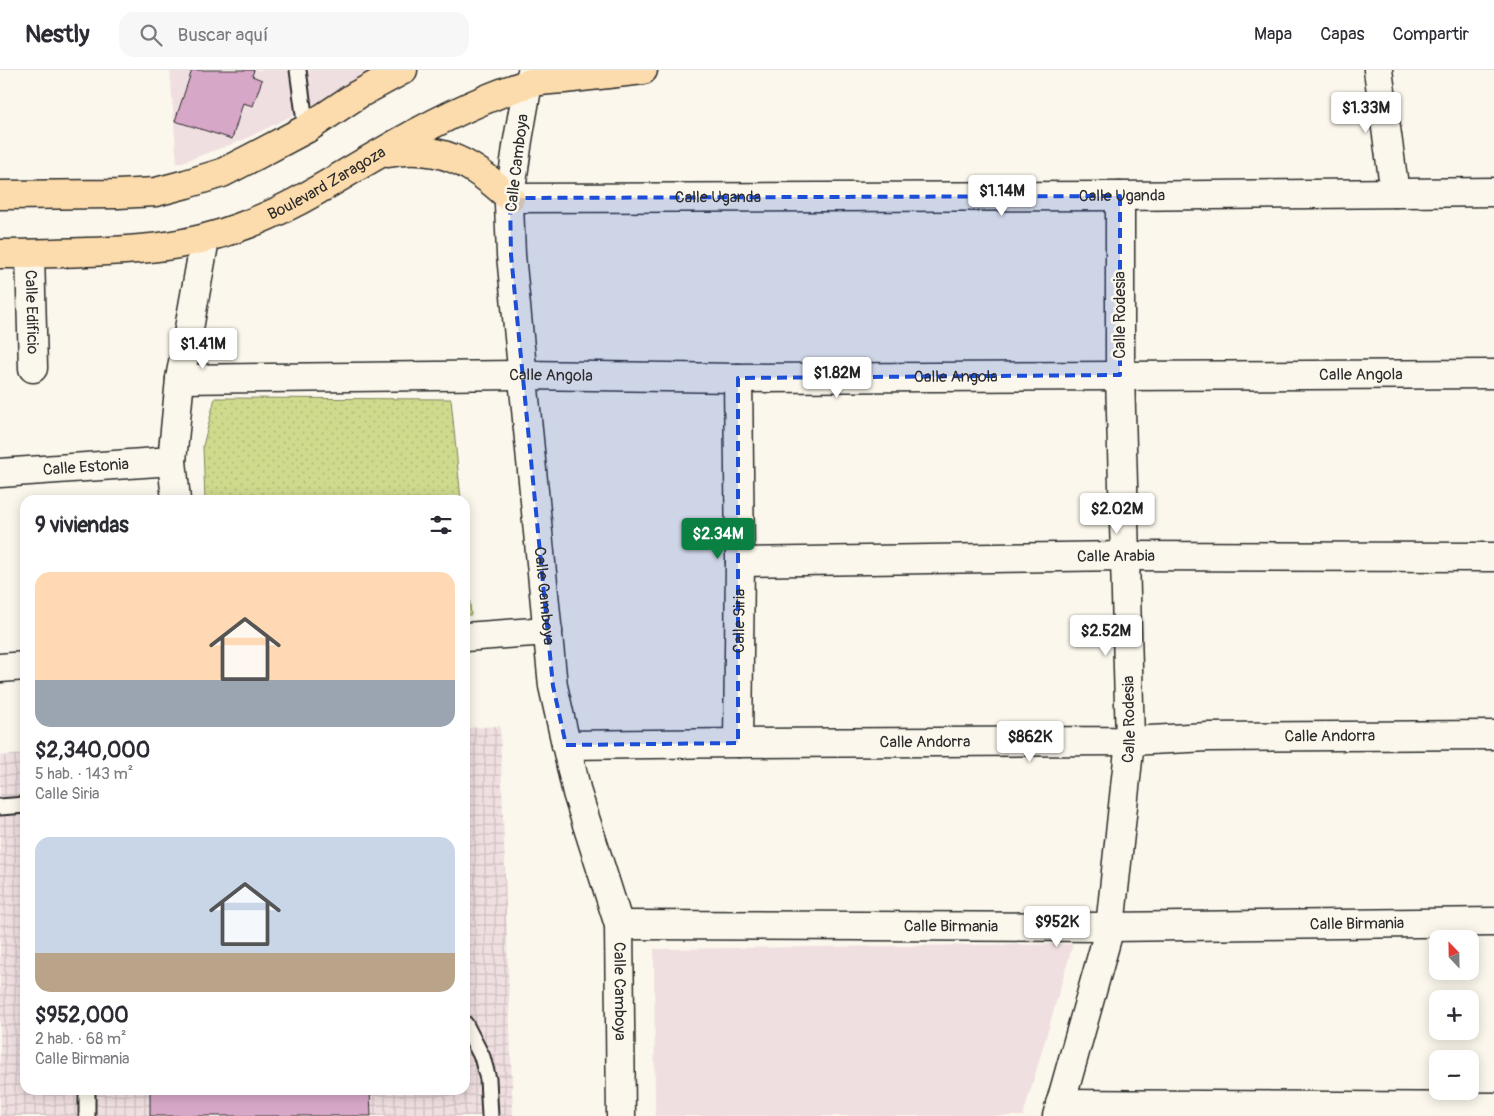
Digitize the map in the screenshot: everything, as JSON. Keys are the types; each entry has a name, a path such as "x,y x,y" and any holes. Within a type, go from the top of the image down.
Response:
{"main road":[{"path":"0,195 156,192 222,173 306,129 357,95 403,70"},
{"name":"Boulevard Zaragoza","path":"0,254 139,250 205,239 239,228 275,213 316,192 377,155 466,108 531,77 644,70"},
{"path":"377,155 405,150 436,152 467,164 495,183 510,198"}],"street":[{"path":"1378,70 1395,193"},
{"name":"Calle Camboya","path":"531,77 518,140 510,198 511,255 553,686 577,793 619,925 621,1116"},
{"name":"Calle Uganda","path":"510,198 1120,196 1494,192"},
{"name":"Calle Rodesia","path":"1058,1110 1110,927 1130,741 1120,376 1120,196"},
{"path":"175,495 172,461 180,378 205,239"},
{"name":"Calle Edificio","path":"30,254 33,368"},
{"name":"Calle Angola","path":"180,378 523,375 738,378 1494,374"},
{"name":"Calle Siria","path":"738,378 740,562 738,743"},
{"name":"Calle Estonia","path":"0,473 172,461"},
{"name":"Calle Arabia","path":"740,562 1124,556 1494,557"},
{"path":"470,637 548,631"},
{"path":"0,668 20,666"},
{"name":"Calle Andorra","path":"566,745 1130,741 1208,737 1494,735"},
{"name":"Calle Birmania","path":"619,925 1110,927 1494,922"},
{"path":"1058,1110 1494,1108"}],"lane":[{"path":"298,70 306,129"},
{"path":"0,807 20,805"},
{"path":"470,1034 482,1057 488,1080 490,1116"},
{"path":"87,1095 87,1116"}],"highlighted area":[{"path":"1120,196 1120,375 738,378 738,743 566,745 553,686 511,255 510,198"}],"shaded area":[{"path":"170,70 384,70 243,140 177,164"},
{"path":"500,726 513,1116 0,1116 0,756 20,754 20,1095 470,1095 470,728"},
{"path":"1073,944 1023,1116 655,1116 654,949"}],"green space":[{"path":"215,398 451,399 461,495 205,495 203,446"}],"building":[{"path":"192,70 254,70 252,76 262,80 253,106 243,103 232,139 175,121"},
{"path":"150,1095 370,1095 371,1116 150,1116"}]}
